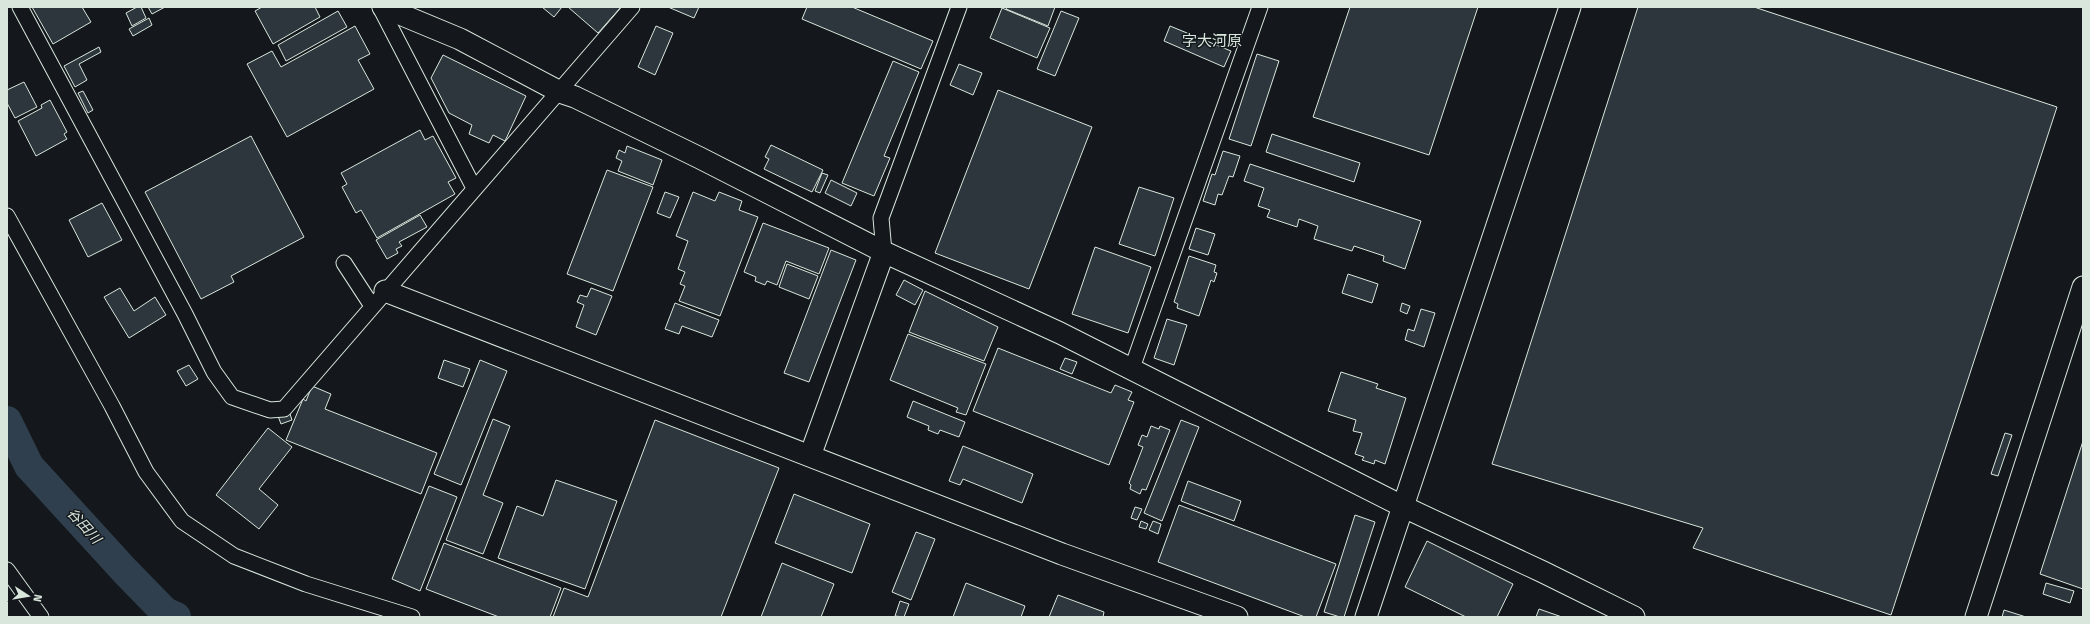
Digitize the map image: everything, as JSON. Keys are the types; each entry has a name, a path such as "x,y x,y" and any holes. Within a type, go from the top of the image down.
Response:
{"street":[{"path":"20,7 186,314 214,372 232,397 270,410 284,409 632,7"},
{"path":"382,7 474,188"},
{"path":"382,7 460,39 560,92 575,97 700,158 884,252 1132,368 1404,507 1543,572 1634,617"},
{"path":"810,456 884,252 881,218 959,7"},
{"path":"1132,368 1260,7"},
{"path":"1366,617 1570,7"},
{"path":"7,216 112,406 146,472 182,521 234,556 306,584 412,617"},
{"path":"344,263 379,298 810,456 1054,551 1237,617"},
{"path":"1976,617 2083,287"},
{"path":"7,570 41,617"}],"building":[{"path":"32,7 82,7 91,22 53,44"},
{"path":"137,7 141,7 146,18 132,26 126,13"},
{"path":"148,7 165,7 152,14"},
{"path":"262,7 315,7 320,17 273,44 255,11"},
{"path":"542,7 562,7 554,17"},
{"path":"568,7 621,7 598,33"},
{"path":"668,7 699,7 694,18"},
{"path":"807,7 852,7 933,41 921,69 802,19"},
{"path":"1007,7 1055,7 1048,26 1006,9"},
{"path":"1350,7 1478,7 1429,155 1313,117"},
{"path":"1638,7 1754,7 2057,107 1891,615 1693,548 1703,528 1492,464"},
{"path":"1002,8 1050,28 1037,58 990,38"},
{"path":"338,11 347,27 286,61 278,45"},
{"path":"1061,11 1079,18 1055,76 1037,69"},
{"path":"149,18 152,25 133,36 129,29"},
{"path":"355,26 370,54 358,60 374,89 287,137 247,64 272,51 281,67"},
{"path":"656,26 673,33 655,75 638,67"},
{"path":"1170,26 1231,51 1224,67 1164,41"},
{"path":"99,47 101,52 79,64 87,80 75,87 64,66"},
{"path":"1257,54 1279,61 1251,146 1229,139"},
{"path":"443,55 526,96 505,141 493,135 489,143 469,134 472,125 449,113 431,78"},
{"path":"893,61 919,72 884,156 890,158 874,196 842,183"},
{"path":"959,64 982,73 973,95 950,85"},
{"path":"24,82 37,107 15,118 7,103 7,90"},
{"path":"998,90 1092,127 1029,289 935,253"},
{"path":"83,91 93,110 88,113 78,93"},
{"path":"50,100 67,132 64,134 67,139 36,156 18,121 42,108 41,105"},
{"path":"420,130 425,140 433,136 456,178 448,182 455,194 377,238 361,210 356,213 342,187 347,184 341,173"},
{"path":"1272,134 1360,163 1354,182 1266,152"},
{"path":"251,136 304,237 231,276 234,282 201,299 145,192"},
{"path":"771,145 823,170 812,192 764,169 769,159 765,157"},
{"path":"627,146 662,160 653,185 618,171 622,161 616,158 619,150 625,153"},
{"path":"1223,151 1240,156 1233,177 1229,176 1222,195 1218,194 1215,205 1203,201 1212,174 1215,175"},
{"path":"1250,164 1421,221 1405,269 1383,261 1384,256 1354,246 1352,251 1314,239 1318,226 1299,219 1297,227 1267,217 1270,210 1258,206 1264,188 1244,181"},
{"path":"607,170 653,187 613,291 567,274"},
{"path":"822,173 828,175 820,193 815,191"},
{"path":"831,180 857,193 851,206 825,193"},
{"path":"1139,187 1174,198 1155,256 1119,244"},
{"path":"665,192 679,197 670,218 657,213"},
{"path":"693,192 715,201 719,192 742,201 739,210 758,217 720,316 679,301 685,286 680,284 685,272 678,269 688,241 676,236"},
{"path":"102,203 122,240 88,257 69,220"},
{"path":"420,215 427,227 399,242 402,246 396,249 398,253 387,259 376,240"},
{"path":"763,223 829,248 819,274 786,261 777,285 767,281 765,285 755,281 756,277 744,272"},
{"path":"1196,228 1215,234 1208,255 1189,249"},
{"path":"1095,247 1151,267 1128,333 1072,314"},
{"path":"831,250 856,260 809,382 784,373"},
{"path":"1189,256 1216,265 1214,272 1217,273 1214,282 1211,280 1199,316 1177,308 1178,304 1174,302"},
{"path":"787,264 818,276 809,299 779,287"},
{"path":"1348,274 1378,284 1372,303 1342,293"},
{"path":"904,280 923,290 915,305 896,295"},
{"path":"120,288 134,311 155,297 166,315 129,338 104,297"},
{"path":"591,288 612,296 596,335 576,327 584,305 577,302 580,295 587,297"},
{"path":"925,291 998,327 984,361 909,332"},
{"path":"675,303 719,320 712,337 682,326 679,334 665,329"},
{"path":"1402,303 1410,306 1407,314 1400,311"},
{"path":"1421,309 1435,313 1424,347 1405,340 1408,329 1414,331"},
{"path":"1167,319 1187,325 1174,365 1154,358"},
{"path":"908,334 986,364 966,415 956,412 958,408 890,380"},
{"path":"998,348 1111,393 1115,385 1132,392 1128,400 1134,402 1109,465 973,411"},
{"path":"1065,358 1077,362 1072,374 1060,369"},
{"path":"444,360 470,369 463,387 438,378"},
{"path":"480,360 507,371 461,485 434,474"},
{"path":"189,365 198,379 186,386 177,371"},
{"path":"1341,372 1378,384 1376,388 1406,398 1385,464 1375,460 1374,464 1362,460 1364,457 1355,454 1362,433 1353,431 1356,420 1328,411"},
{"path":"312,386 331,394 325,409 437,453 421,494 286,440 303,399 306,401"},
{"path":"913,401 965,422 959,437 940,430 938,434 928,430 929,426 907,417"},
{"path":"289,411 292,420 281,424 278,416"},
{"path":"493,419 510,426 483,495 503,503 483,554 446,540"},
{"path":"655,420 779,468 721,617 553,617 564,588 588,597"},
{"path":"1181,420 1199,427 1162,521 1144,513"},
{"path":"1151,426 1159,429 1160,426 1170,430 1146,490 1142,489 1140,494 1130,489 1131,485 1129,483 1143,447 1138,445 1142,435 1147,437"},
{"path":"268,428 292,447 259,489 278,505 259,529 216,495"},
{"path":"2005,433 2012,435 1998,476 1991,474"},
{"path":"2083,441 2083,589 2040,574"},
{"path":"963,446 1033,474 1022,503 963,479 960,485 949,481"},
{"path":"556,480 617,501 585,589 498,558 517,506 543,516"},
{"path":"1188,481 1241,501 1234,521 1181,501"},
{"path":"429,486 457,497 420,591 392,579"},
{"path":"794,494 870,524 852,573 775,543"},
{"path":"1179,505 1336,564 1316,617 1305,617 1158,562"},
{"path":"1135,507 1142,509 1137,520 1131,518"},
{"path":"1355,515 1375,522 1344,617 1340,617 1324,612"},
{"path":"1141,521 1148,524 1146,529 1139,527"},
{"path":"1153,521 1161,524 1158,534 1149,530"},
{"path":"916,532 935,539 911,600 892,592"},
{"path":"1427,541 1513,584 1497,617 1466,617 1405,587"},
{"path":"444,543 561,588 550,617 499,617 426,589"},
{"path":"782,563 834,584 821,617 761,617"},
{"path":"966,583 1025,606 1021,617 953,617"},
{"path":"2046,583 2074,591 2070,603 2043,594"},
{"path":"1058,595 1104,612 1103,617 1049,617"},
{"path":"900,601 909,604 904,617 895,616"},
{"path":"1539,609 1562,617 1536,617"},
{"path":"2004,610 2026,617 2002,617"}],"waterway":[{"name":"谷田川","path":"7,421 29,466 125,571 165,612 176,617"}],"district":[{"name":"字大河原","path":"1212,41"}]}
